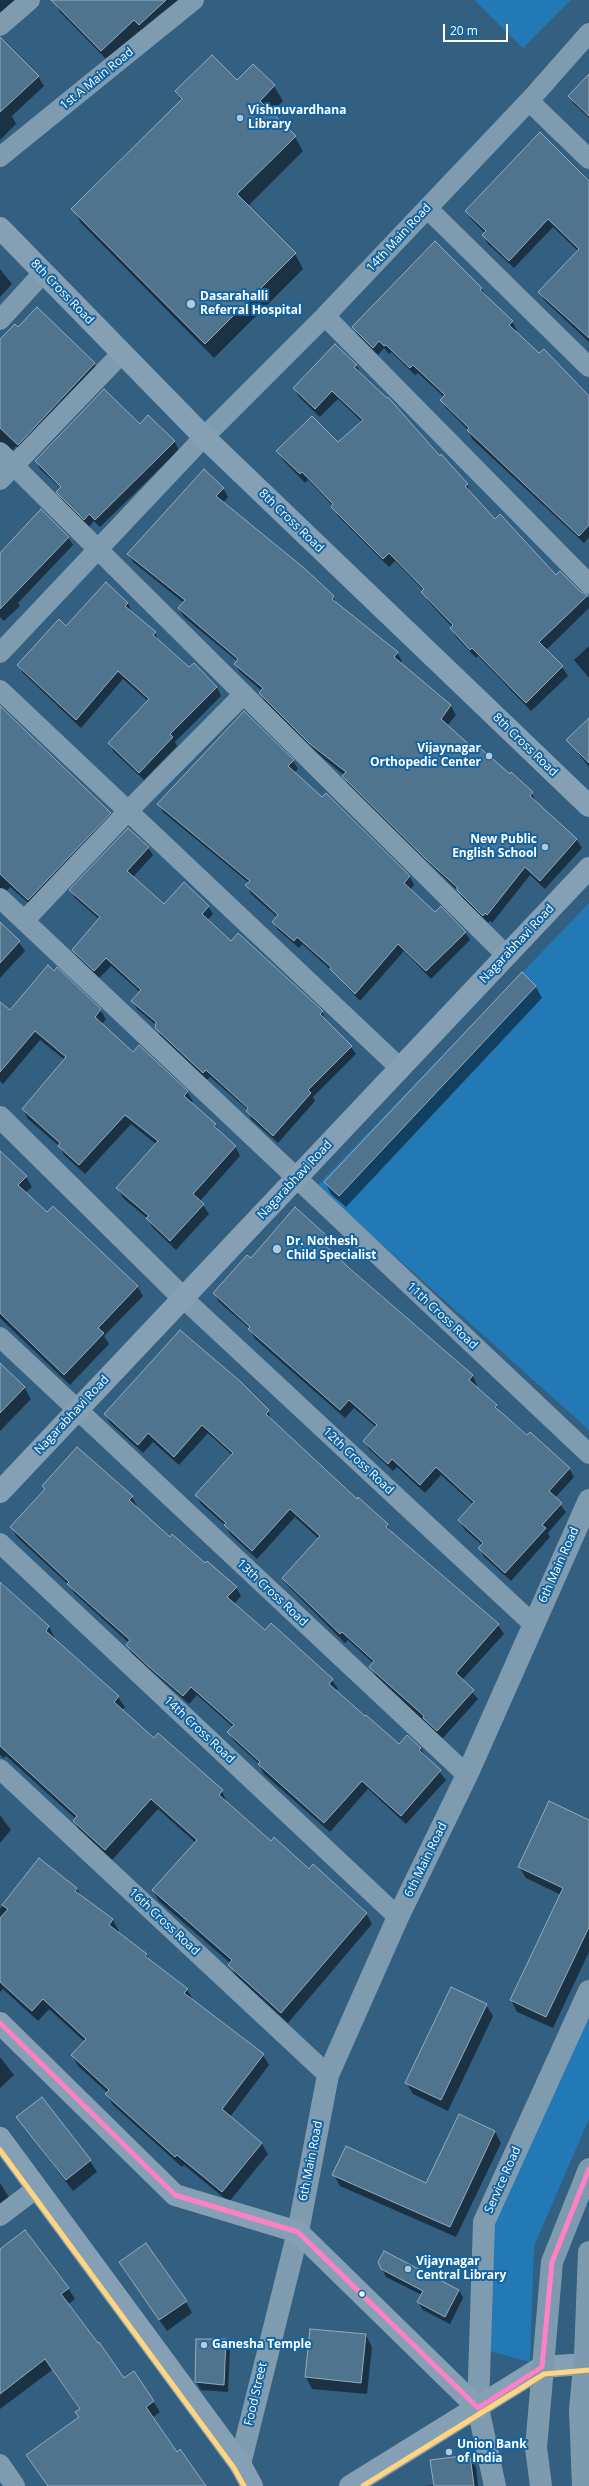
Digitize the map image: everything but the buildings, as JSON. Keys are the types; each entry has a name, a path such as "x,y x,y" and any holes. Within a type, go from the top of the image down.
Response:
{"main road":[{"name":"8th Cross Road","path":"0,228 204,437 589,806"},
{"name":"Nagarabhavi Road","path":"0,1492 589,868"},
{"path":"0,2023 175,2195 298,2232 478,2408"},
{"path":"0,2138 240,2464 252,2486"},
{"path":"541,2486 536,2448 552,2262 589,2169"},
{"path":"585,2484 580,2410 585,2364 587,2256 589,2252"},
{"path":"350,2486 542,2367 585,2364"}],"street":[{"path":"0,26 30,0"},
{"name":"1st A Main Road","path":"0,158 194,0"},
{"name":"14th Main Road","path":"0,653 204,437 325,316 529,101 589,33"},
{"path":"529,101 589,159"},
{"path":"426,208 589,367"},
{"path":"0,320 43,273"},
{"path":"325,316 589,584"},
{"path":"0,480 7,459 122,353"},
{"path":"7,459 506,955"},
{"path":"0,690 400,1068"},
{"path":"24,921 128,811 244,694"},
{"name":"11th Cross Road","path":"0,898 589,1454"},
{"path":"0,1117 183,1298"},
{"name":"12th Cross Road","path":"183,1298 533,1624"},
{"name":"13th Cross Road","path":"0,1337 467,1775"},
{"name":"6th Main Road","path":"298,2232 328,2075 398,1917 467,1775 589,1500"},
{"name":"14th Cross Road","path":"0,1543 398,1917"},
{"name":"16th Cross Road","path":"0,1769 328,2075"},
{"name":"Service Road","path":"495,2486 478,2408 484,2222 589,1991"},
{"path":"0,2216 37,2188"},
{"name":"Food Street","path":"240,2464 298,2232"},
{"path":"0,2464 15,2486"}],"shaded area":[{"path":"474,0 571,0 523,48"},
{"path":"589,903 589,1430 317,1186"},
{"path":"589,2009 589,2119 534,2246 530,2362 486,2350 493,2220"}],"transit line":[{"path":"0,2023 175,2195 298,2232 478,2408 542,2367 552,2262 589,2169"},
{"path":"0,2150 234,2468 244,2486"},
{"path":"363,2486 544,2374 589,2370"}],"place":[{"name":"Vishnuvardhana Library","path":"240,118"},
{"name":"Dasarahalli Referral Hospital","path":"191,304"},
{"name":"Vijaynagar Orthopedic Center","path":"489,756"},
{"name":"New Public English School","path":"545,847"},
{"name":"Dr. Nothesh Child Specialist","path":"277,1249"},
{"name":"Vijaynagar Central Library","path":"408,2269"},
{"name":"Ganesha Temple","path":"204,2345"},
{"name":"Union Bank of India","path":"449,2452"}]}
